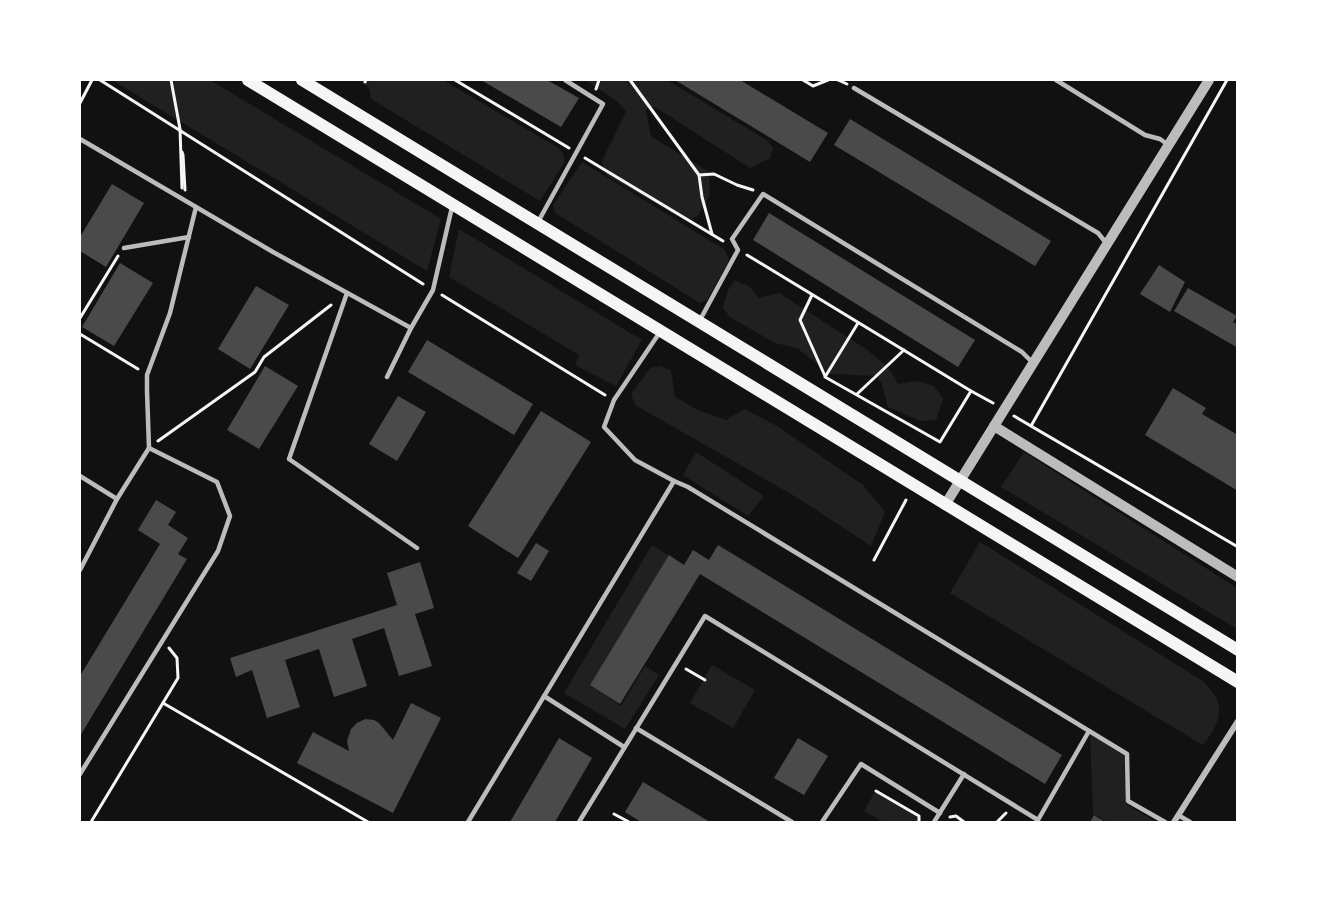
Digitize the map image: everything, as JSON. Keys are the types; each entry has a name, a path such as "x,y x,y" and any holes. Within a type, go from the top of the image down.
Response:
{"main road":[{"path":"248,80 1238,682"},
{"path":"302,80 1238,650"}],"street":[{"path":"945,505 1209,80"},
{"path":"994,426 1238,577"},
{"path":"1174,822 1238,721"}],"lane":[{"path":"537,223 603,104 565,80"},
{"path":"1056,80 1145,135 1160,139 1168,145"},
{"path":"854,88 1098,233 1107,244"},
{"path":"80,139 411,328"},
{"path":"699,322 738,250 732,239 763,194 1023,352 1032,363"},
{"path":"387,377 411,328 434,290 453,205"},
{"path":"80,570 117,499 149,448 147,375 170,312 196,207"},
{"path":"124,248 189,237"},
{"path":"347,293 289,459 417,548"},
{"path":"661,332 614,400 604,426 635,460 688,487 1127,754 1128,801 1165,822"},
{"path":"80,774 218,551 230,516 217,482 149,448"},
{"path":"80,476 117,499"},
{"path":"468,822 675,481"},
{"path":"580,822 705,616 1038,820 1089,731"},
{"path":"544,696 624,747"},
{"path":"636,728 792,822"},
{"path":"822,822 861,764 940,813"},
{"path":"934,822 964,774"},
{"path":"1178,815 1190,822"}],"path":[{"path":"80,103 92,80"},
{"path":"100,80 614,400"},
{"path":"171,80 180,129 180,148 183,155 184,200"},
{"path":"455,80 971,391 1238,548"},
{"path":"630,80 699,175 702,197 713,235"},
{"path":"803,80 813,86 828,80"},
{"path":"1031,426 1227,80"},
{"path":"699,175 714,174 763,194"},
{"path":"80,318 124,248"},
{"path":"149,448 255,372 264,357 347,293"},
{"path":"812,295 800,320 825,377 940,442 971,391"},
{"path":"825,377 858,322"},
{"path":"80,334 147,375"},
{"path":"856,395 904,350"},
{"path":"874,560 906,500"},
{"path":"91,822 178,678 177,658"},
{"path":"675,663 705,680"},
{"path":"163,703 368,822"},
{"path":"876,791 919,816 919,822"},
{"path":"614,814 629,822"}],"shaded area":[{"path":"112,80 210,80 441,219 427,271"},
{"path":"358,80 443,80 560,149 564,155 564,163 540,201 371,99 369,87"},
{"path":"585,80 667,80 768,141 773,148 770,158 750,168 655,107 648,107 646,111 651,136 709,172 710,195 697,217 685,220 606,175 602,161 626,112 618,102"},
{"path":"582,162 725,250 729,260 707,300 700,303 555,213 553,205"},
{"path":"459,229 642,340 616,386 575,365 579,355 449,277"},
{"path":"735,280 750,287 759,298 779,293 866,349 889,368 898,384 917,381 934,386 943,399 936,420 920,421 888,407 882,384 876,376 830,374 797,348 775,343 730,317 723,308 728,290"},
{"path":"660,366 671,370 675,397 698,410 726,420 744,409 777,426 863,485 885,512 871,546 798,498 635,405 631,394 650,368"},
{"path":"696,452 764,496 748,516 683,475"},
{"path":"1024,452 1237,588 1237,629 1001,487"},
{"path":"980,542 1203,681 1216,698 1219,713 1214,728 1203,745 950,593"},
{"path":"652,545 669,556 590,685 621,706 645,666 659,675 625,729 564,693"},
{"path":"712,665 755,690 733,728 690,703"},
{"path":"1090,734 1124,755 1126,804 1156,822 1107,822 1093,813"},
{"path":"875,792 905,809 919,822 883,822 864,811"}],"building":[{"path":"481,80 547,80 579,98 561,127"},
{"path":"675,80 740,80 828,133 810,162"},
{"path":"850,119 1051,241 1035,266 834,145"},
{"path":"112,184 144,203 106,267 80,251 80,237"},
{"path":"769,213 975,340 958,367 753,240"},
{"path":"120,263 153,283 114,346 82,327"},
{"path":"1159,265 1185,282 1170,312 1140,294"},
{"path":"256,286 289,305 250,369 218,349"},
{"path":"1188,288 1237,316 1233,322 1238,325 1238,348 1174,311"},
{"path":"427,340 533,404 514,435 408,372"},
{"path":"265,366 298,386 259,449 227,430"},
{"path":"1173,388 1206,408 1202,414 1238,435 1238,491 1145,435"},
{"path":"398,396 426,412 397,461 369,444"},
{"path":"541,411 591,442 518,558 468,526"},
{"path":"156,500 176,512 168,525 188,538 178,554 187,559 80,736 80,676 160,544 138,530"},
{"path":"536,543 549,551 531,581 517,573"},
{"path":"718,545 1062,755 1045,784 700,574 620,704 590,685 669,555 684,565 693,550 709,560"},
{"path":"420,562 434,608 415,614 432,666 399,676 384,628 352,639 367,686 334,697 319,649 285,660 300,707 267,718 252,670 236,677 230,658 397,605 387,573"},
{"path":"411,703 441,718 393,813 297,763 313,732 349,751 347,741 351,729 365,719 379,723 393,740"},
{"path":"559,738 592,758 555,822 510,822"},
{"path":"798,738 828,756 804,795 774,778"},
{"path":"643,782 710,822 641,822 625,812"},
{"path":"1094,815 1105,822 1090,822"}]}
